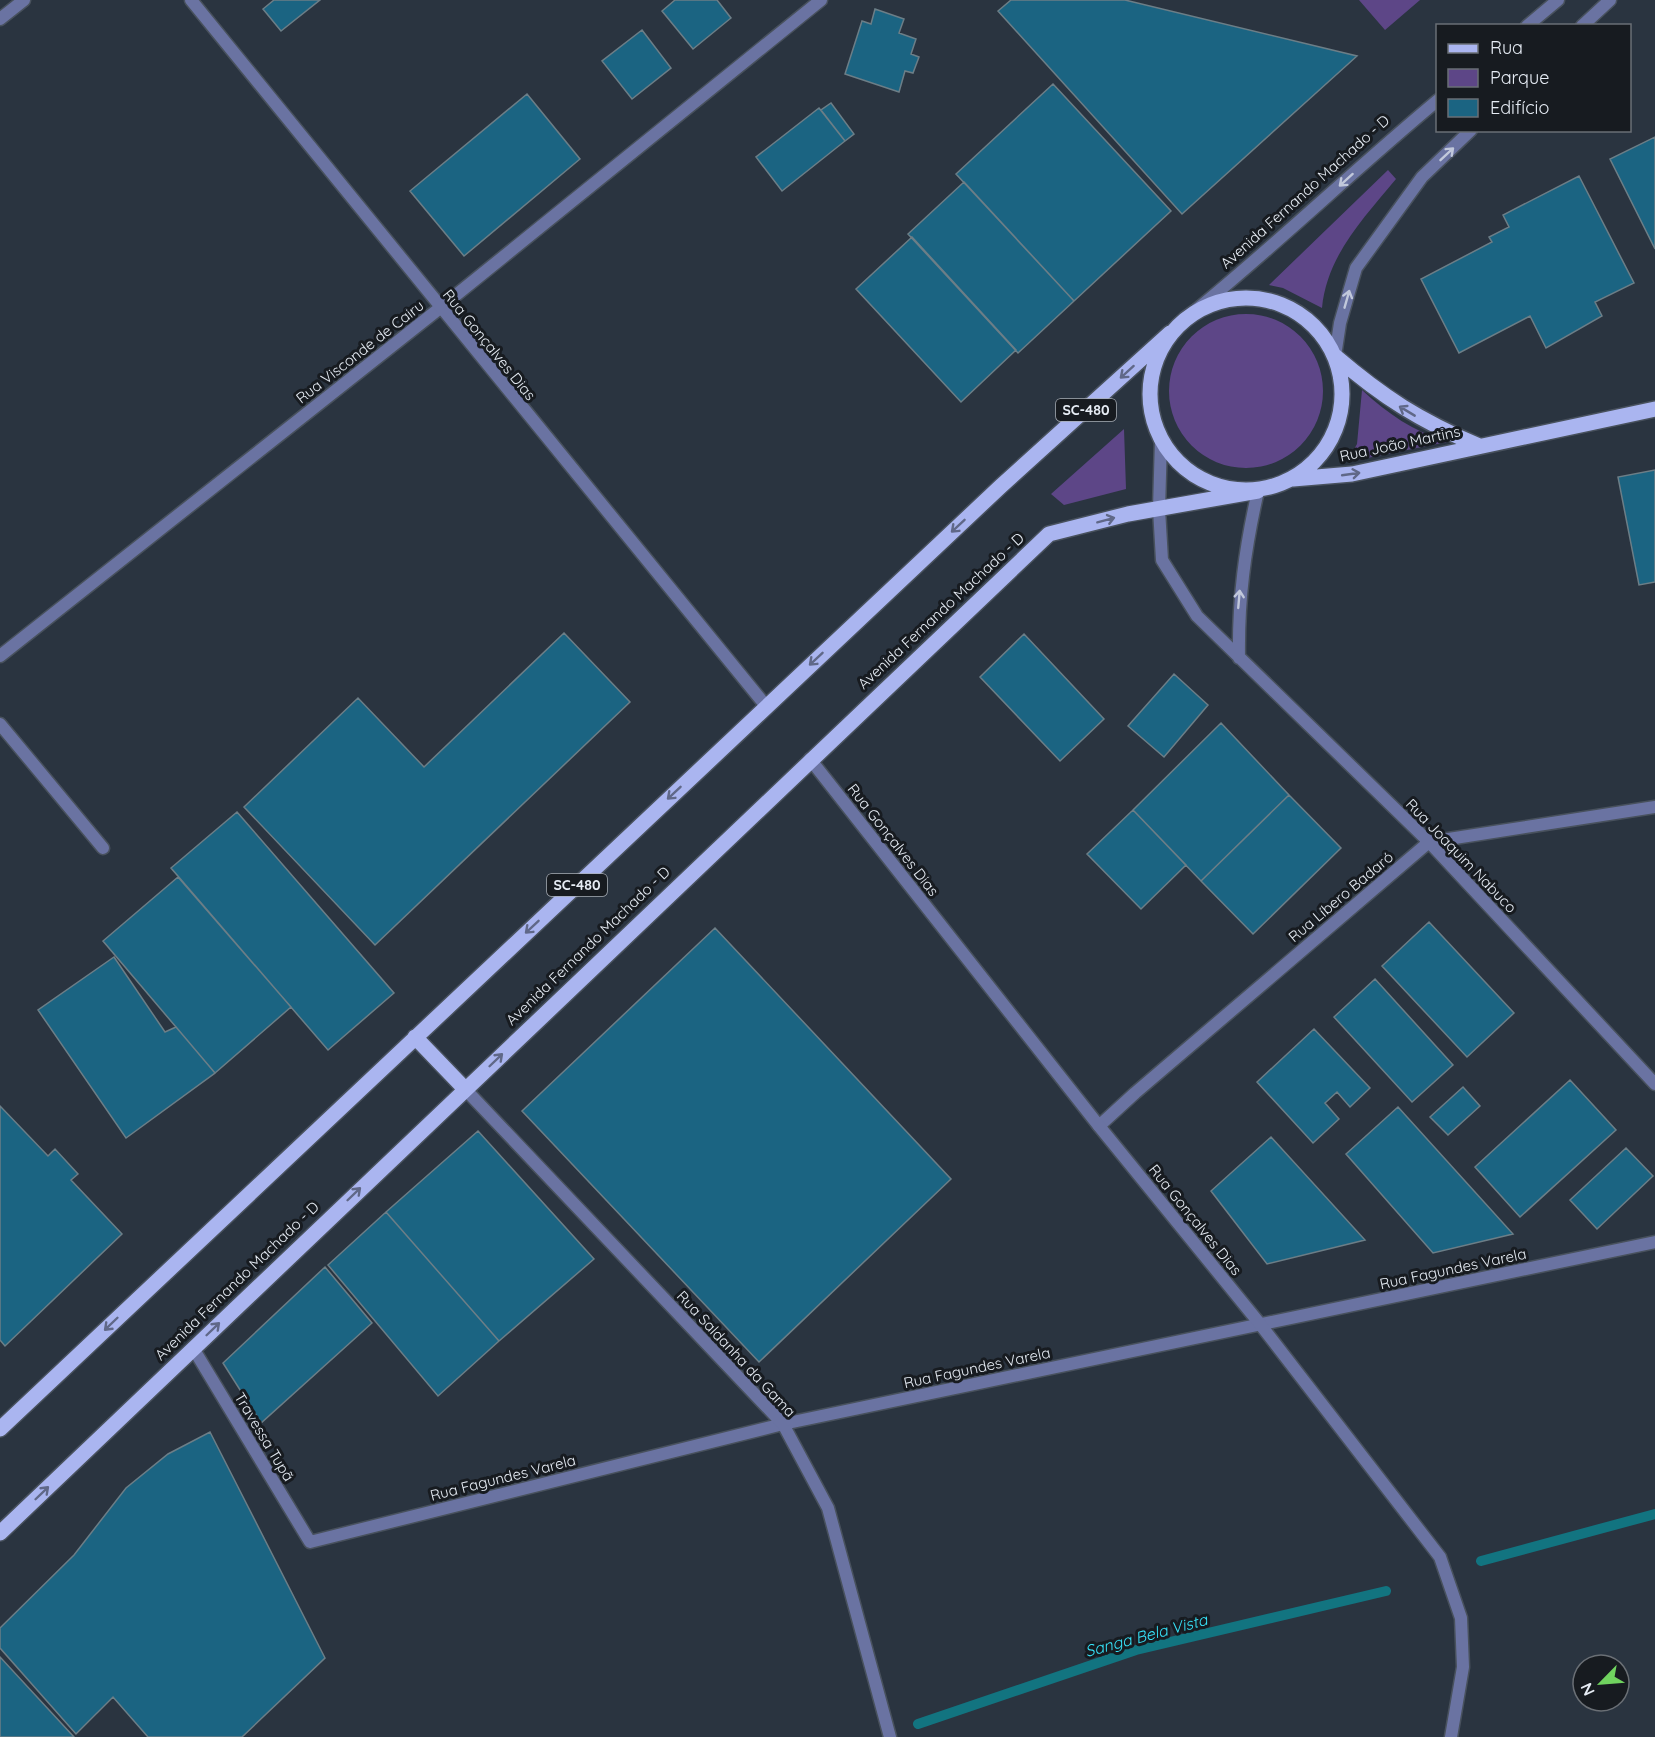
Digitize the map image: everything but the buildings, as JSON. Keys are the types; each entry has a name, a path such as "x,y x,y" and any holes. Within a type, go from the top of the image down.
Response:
{"main road":[{"path":"1229,297 1260,298 1291,308 1317,328 1335,356 1342,384 1342,412 1332,439 1316,462 1293,479 1258,491 1220,488 1186,470 1161,440 1151,414 1149,386 1154,361 1170,333 1196,311 1229,297"},
{"name":"SC-480","path":"0,1429 766,706 1001,486 1170,333"},
{"name":"Rua João Martins","path":"1335,356 1391,401 1430,424 1479,446"},
{"name":"Rua João Martins","path":"1293,479 1352,474 1655,409"},
{"name":"Avenida Fernando Machado - D","path":"0,1533 810,759 1049,534 1159,509 1258,491"},
{"path":"416,1037 465,1089"}],"street":[{"path":"0,19 24,0"},
{"name":"Rua Gonçalves Dias","path":"191,0 766,706"},
{"name":"Rua Visconde de Cairu","path":"0,656 440,308 820,0"},
{"path":"1529,24 1558,0"},
{"path":"1584,24 1610,0"},
{"name":"Avenida Fernando Machado - D","path":"1196,311 1258,260 1436,101"},
{"path":"1335,356 1340,323 1356,268 1422,177 1469,132"},
{"name":"Rua Joaquim Nabuco","path":"1161,440 1159,509 1162,560 1197,616 1429,842 1655,1084"},
{"path":"1239,658 1238,605 1246,543 1258,491"},
{"path":"0,724 103,848"},
{"name":"Rua Gonçalves Dias","path":"810,759 1260,1324 1440,1557 1461,1618 1463,1667 1452,1737"},
{"path":"1429,842 1655,807"},
{"name":"Rua Líbero Badaró","path":"1100,1126 1135,1093 1429,842"},
{"name":"Rua Saldanha da Gama","path":"465,1089 783,1424 828,1508 890,1737"},
{"name":"Rua Fagundes Varela","path":"310,1542 783,1424 1655,1242"},
{"name":"Travessa Tupã","path":"193,1348 310,1542"}],"green space":[{"path":"1359,0 1420,0 1385,30"},
{"path":"1388,170 1396,179 1360,223 1339,254 1325,289 1322,308 1283,288 1269,285"},
{"path":"1246,314 1275,320 1289,327 1300,337 1310,348 1317,362 1323,391 1317,420 1310,434 1300,445 1289,455 1275,462 1246,468 1217,462 1203,455 1192,445 1182,434 1175,420 1169,391 1175,362 1182,348 1192,337 1203,327 1217,320"},
{"path":"1362,390 1402,421 1423,433 1447,442 1347,462 1357,444"},
{"path":"1124,429 1126,489 1064,505 1051,494"}],"waterway":[{"name":"Sanga Bela Vista","path":"1481,1561 1655,1514"},
{"name":"Sanga Bela Vista","path":"918,1724 1136,1650 1386,1591"}]}
